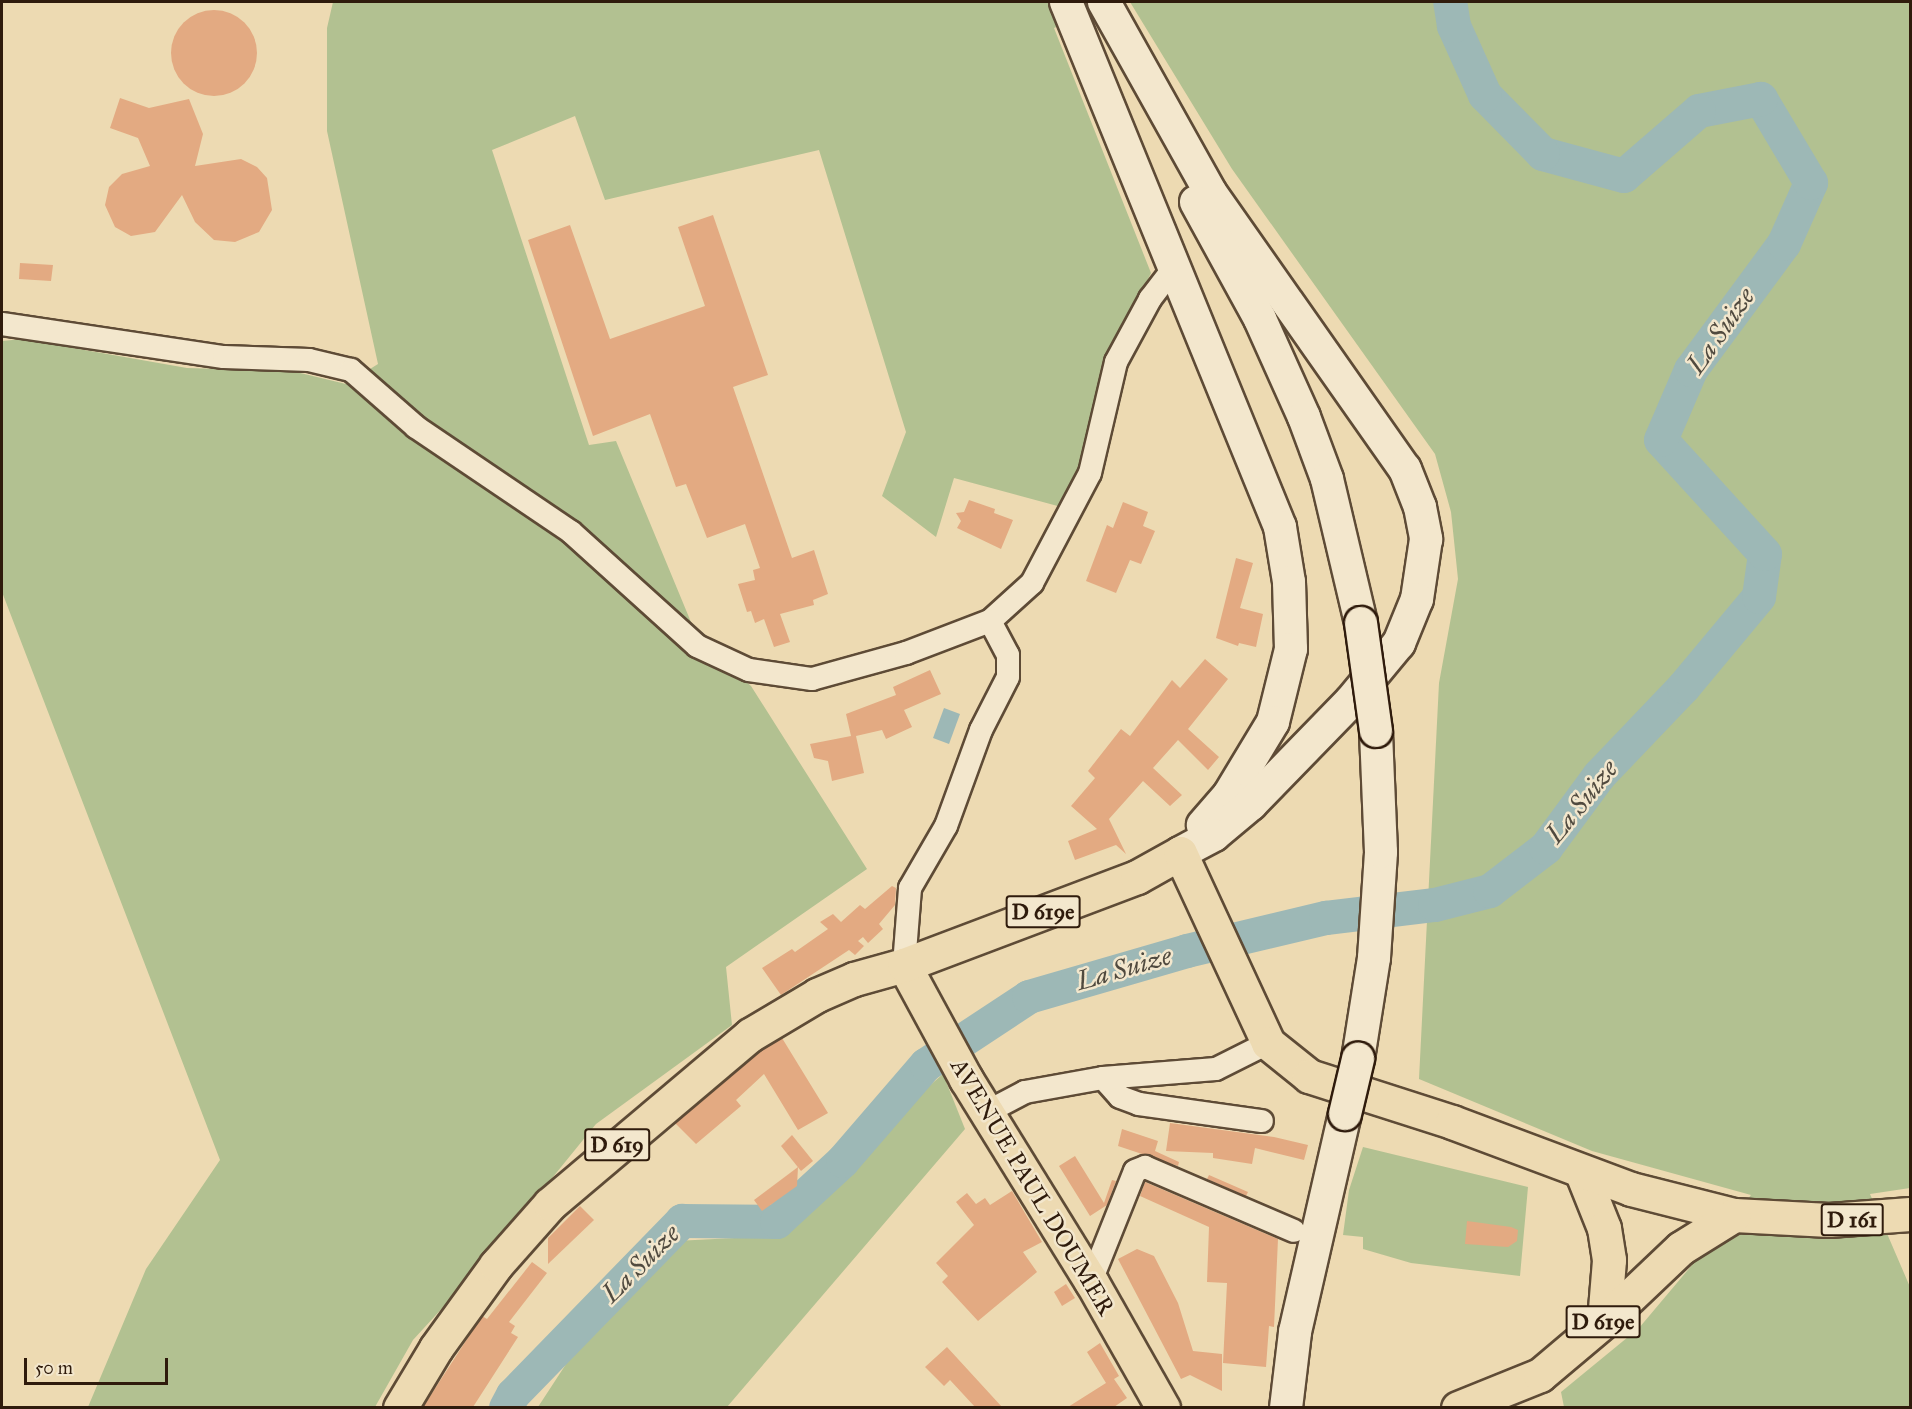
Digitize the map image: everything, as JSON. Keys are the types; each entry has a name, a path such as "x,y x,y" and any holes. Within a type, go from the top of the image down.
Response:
{"main road":[{"path":"1066,2 1176,265 1280,527 1288,582 1291,649 1273,722 1229,795 1180,853"},
{"path":"1085,2 1260,319 1282,367 1328,479 1361,623 1376,731 1381,852 1378,908 1358,1059 1295,1332 1286,1407"},
{"path":"1104,2 1210,192 1405,469 1420,507 1426,539 1417,599 1399,643 1351,701 1251,804 1214,835 1180,853"},
{"path":"1180,853 1268,1042 1309,1076 1452,1122 1582,1173 1734,1215"},
{"name":"D 619e","path":"903,965 1137,877 1180,853"},
{"name":"AVENUE PAUL DOUMER","path":"903,965 966,1079 1091,1281 1163,1407"},
{"name":"D 619","path":"400,1407 436,1348 496,1265 550,1204 591,1166 750,1035 817,995 854,979 903,965"},
{"name":"D 619e","path":"1582,1173 1604,1228 1609,1260 1604,1321"},
{"name":"D 161","path":"1734,1215 1829,1220 1911,1214"},
{"name":"D 619e","path":"1458,1407 1540,1375 1604,1321 1681,1248 1734,1215"}],"street":[{"path":"2,324 224,357 309,360 351,370 417,427 571,531 697,646 749,670 812,679 906,653 990,621 1032,583 1061,534 1090,473 1116,362 1150,299 1176,265"},
{"path":"903,965 910,888 946,826 981,730 1008,677 1008,655 990,621"},
{"path":"987,1112 1025,1092 1103,1078 1216,1069 1268,1042"},
{"path":"1103,1078 1120,1097 1139,1104 1262,1121"},
{"path":"1091,1281 1135,1171 1145,1167 1294,1231"}],"green space":[{"path":"333,2 1113,2 1054,28 1151,273 1103,371 1084,466 1065,508 954,478 936,537 882,496 906,432 819,150 605,200 575,116 492,150 589,445 616,441 698,639 751,686 867,869 726,967 732,1025 596,1124 478,1269 413,1340 375,1407 88,1407 146,1269 220,1160 2,592 2,341 22,339 187,368 292,371 346,384 378,364 327,131 327,28"},
{"path":"1130,2 1910,2 1910,1188 1870,1194 1910,1287 1910,1407 1564,1407 1561,1392 1639,1328 1751,1195 1592,1151 1419,1079 1439,683 1458,579 1451,512 1435,454 1232,169"},
{"path":"943,1074 965,1129 727,1407 538,1407 570,1358 675,1241 755,1237"},
{"path":"1363,1147 1528,1187 1520,1276 1411,1263 1363,1249 1363,1237 1343,1235 1349,1190"}],"water":[{"path":"944,708 960,714 949,744 933,738"}],"building":[{"path":"206,10 222,10 245,22 254,36 257,53 254,70 245,84 222,96 206,96 190,89 178,77 171,61 171,45 178,29 190,17"},
{"path":"120,98 149,108 189,99 203,134 195,166 241,159 257,167 267,178 272,210 259,232 235,242 214,240 195,222 182,195 155,232 131,236 115,227 105,205 109,187 122,174 150,166 138,138 110,128"},
{"path":"713,215 768,375 733,387 792,558 814,550 828,594 813,600 814,605 780,614 790,642 774,647 764,619 755,623 751,611 747,612 738,584 755,580 753,570 760,568 745,524 707,538 686,484 676,487 650,414 593,436 528,240 570,225 610,339 705,306 678,227"},
{"path":"20,263 53,265 51,281 19,279"},
{"path":"969,500 995,509 994,513 1013,520 1001,549 957,528 961,521 956,513 964,512"},
{"path":"1123,502 1148,512 1143,526 1155,531 1141,564 1130,560 1116,593 1086,581 1107,525 1113,528"},
{"path":"1236,558 1253,563 1240,608 1263,614 1256,647 1239,643 1238,646 1216,638"},
{"path":"1205,659 1228,679 1188,729 1219,757 1208,770 1178,740 1153,768 1182,795 1170,806 1143,781 1109,819 1126,854 1116,845 1075,860 1068,841 1097,829 1071,806 1095,778 1088,771 1121,729 1130,736 1172,680 1180,688"},
{"path":"930,670 941,694 904,710 912,727 886,739 882,730 856,736 864,773 832,781 828,761 814,758 810,744 851,736 846,714 896,695 893,687"},
{"path":"892,886 896,888 895,905 879,924 883,929 868,943 863,937 858,941 864,946 855,955 849,950 781,995 762,968 792,949 795,952 828,929 820,922 833,914 841,922 860,905 865,909"},
{"path":"782,1038 828,1113 798,1130 764,1074 736,1100 741,1106 696,1144 675,1123 761,1050"},
{"path":"1170,1123 1274,1137 1308,1145 1304,1160 1255,1148 1252,1164 1213,1158 1213,1153 1166,1151"},
{"path":"1122,1129 1158,1141 1155,1151 1179,1162 1178,1166 1118,1146"},
{"path":"792,1135 813,1161 801,1171 781,1146"},
{"path":"1075,1156 1104,1203 1112,1180 1116,1181 1107,1205 1090,1216 1059,1166"},
{"path":"798,1167 797,1186 762,1211 754,1200"},
{"path":"1209,1175 1248,1192 1246,1196 1207,1179"},
{"path":"1145,1182 1278,1239 1274,1327 1269,1326 1266,1367 1223,1363 1227,1283 1207,1282 1209,1227 1140,1196"},
{"path":"1012,1191 1042,1242 1023,1252 1037,1272 978,1321 942,1282 948,1276 936,1263 974,1225 956,1202 967,1193 976,1204 985,1198 990,1205"},
{"path":"580,1206 594,1220 548,1264 548,1238"},
{"path":"1467,1221 1511,1227 1518,1230 1517,1241 1508,1247 1465,1244"},
{"path":"1137,1249 1154,1256 1178,1303 1193,1351 1222,1354 1222,1391 1190,1375 1181,1379 1118,1259"},
{"path":"532,1262 547,1273 509,1322 515,1326 511,1333 518,1337 473,1407 423,1407 482,1316 487,1319"},
{"path":"1066,1284 1075,1298 1062,1306 1054,1292"},
{"path":"1100,1343 1119,1376 1114,1379 1127,1398 1114,1407 1068,1407 1106,1383 1087,1352"},
{"path":"947,1347 1002,1407 975,1407 950,1380 944,1386 925,1367"}],"waterway":[{"name":"La Suize","path":"506,1408 513,1395 682,1221 777,1222 843,1161 926,1065 1029,997 1187,951 1326,918 1435,905 1490,891 1546,848 1599,776 1684,687 1759,597 1765,554 1661,440 1691,370 1784,244 1811,183 1761,99 1699,111 1624,176 1543,154 1485,95 1454,26 1450,2"}]}
